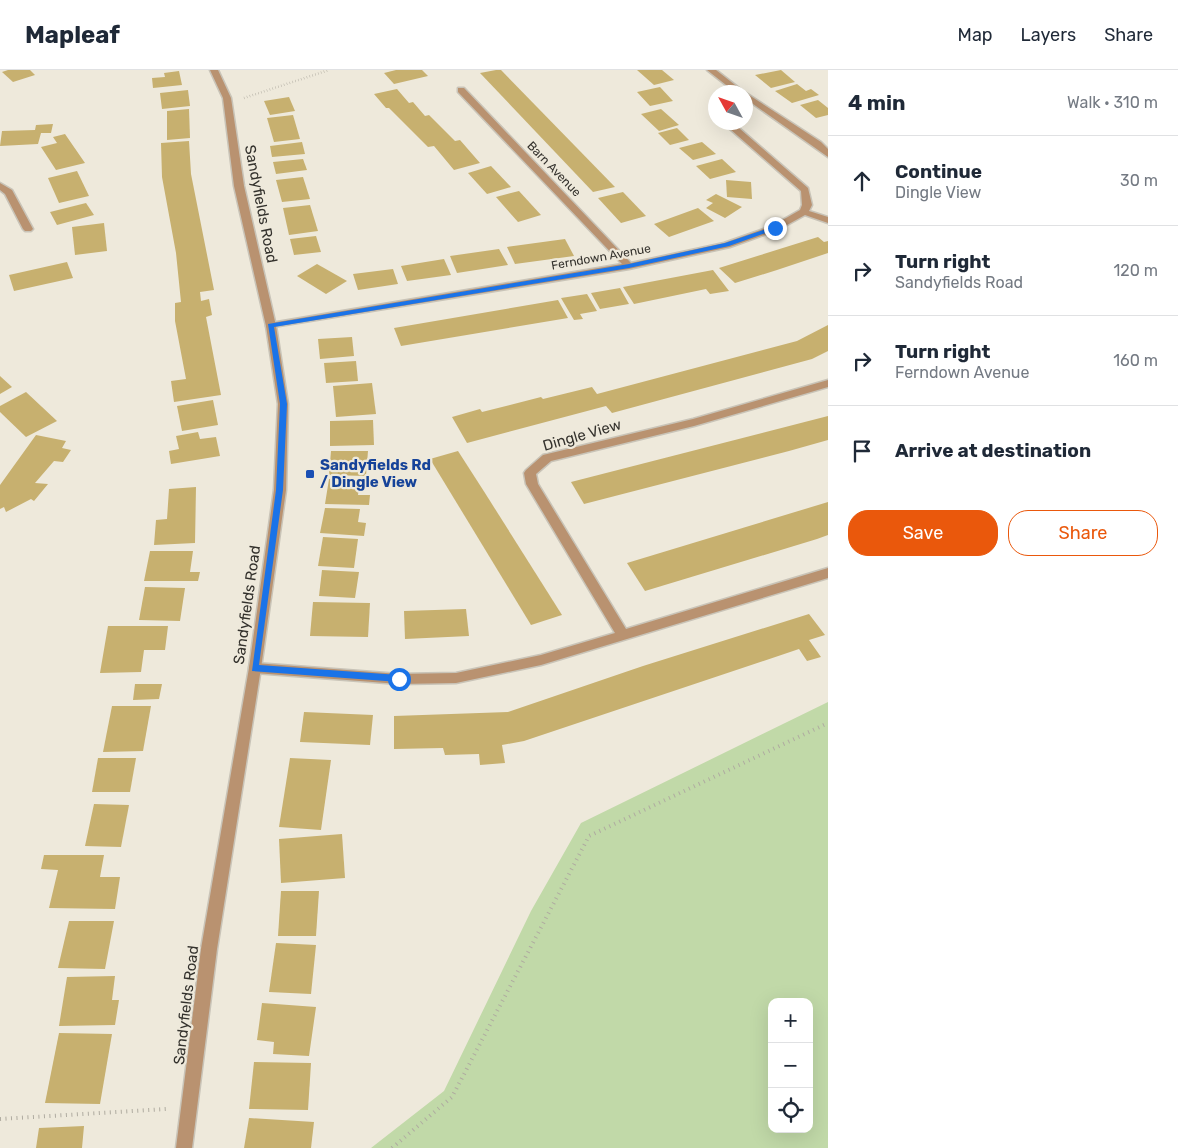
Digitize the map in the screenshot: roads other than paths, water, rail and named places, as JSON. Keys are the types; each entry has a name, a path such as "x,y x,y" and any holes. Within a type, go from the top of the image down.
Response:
{"street":[{"name":"Sandyfields Road","path":"184,1148 209,949 255,668 280,471 283,404 271,326 238,186 227,98 214,70"},
{"path":"711,70 731,85"},
{"name":"Barn Avenue","path":"461,90 629,266"},
{"path":"753,101 818,144 828,154"},
{"path":"735,130 805,190 807,205 804,212 828,220"},
{"path":"0,186 9,192 28,229"},
{"name":"Ferndown Avenue","path":"271,326 629,266 727,245 775,228 804,212"},
{"name":"Dingle View","path":"624,635 532,484 530,472 547,458 694,422 828,383"},
{"path":"255,668 399,679 456,678 540,660 828,573"}],"place":[{"name":"Sandyfields Rd / Dingle View","path":"310,474"}]}
